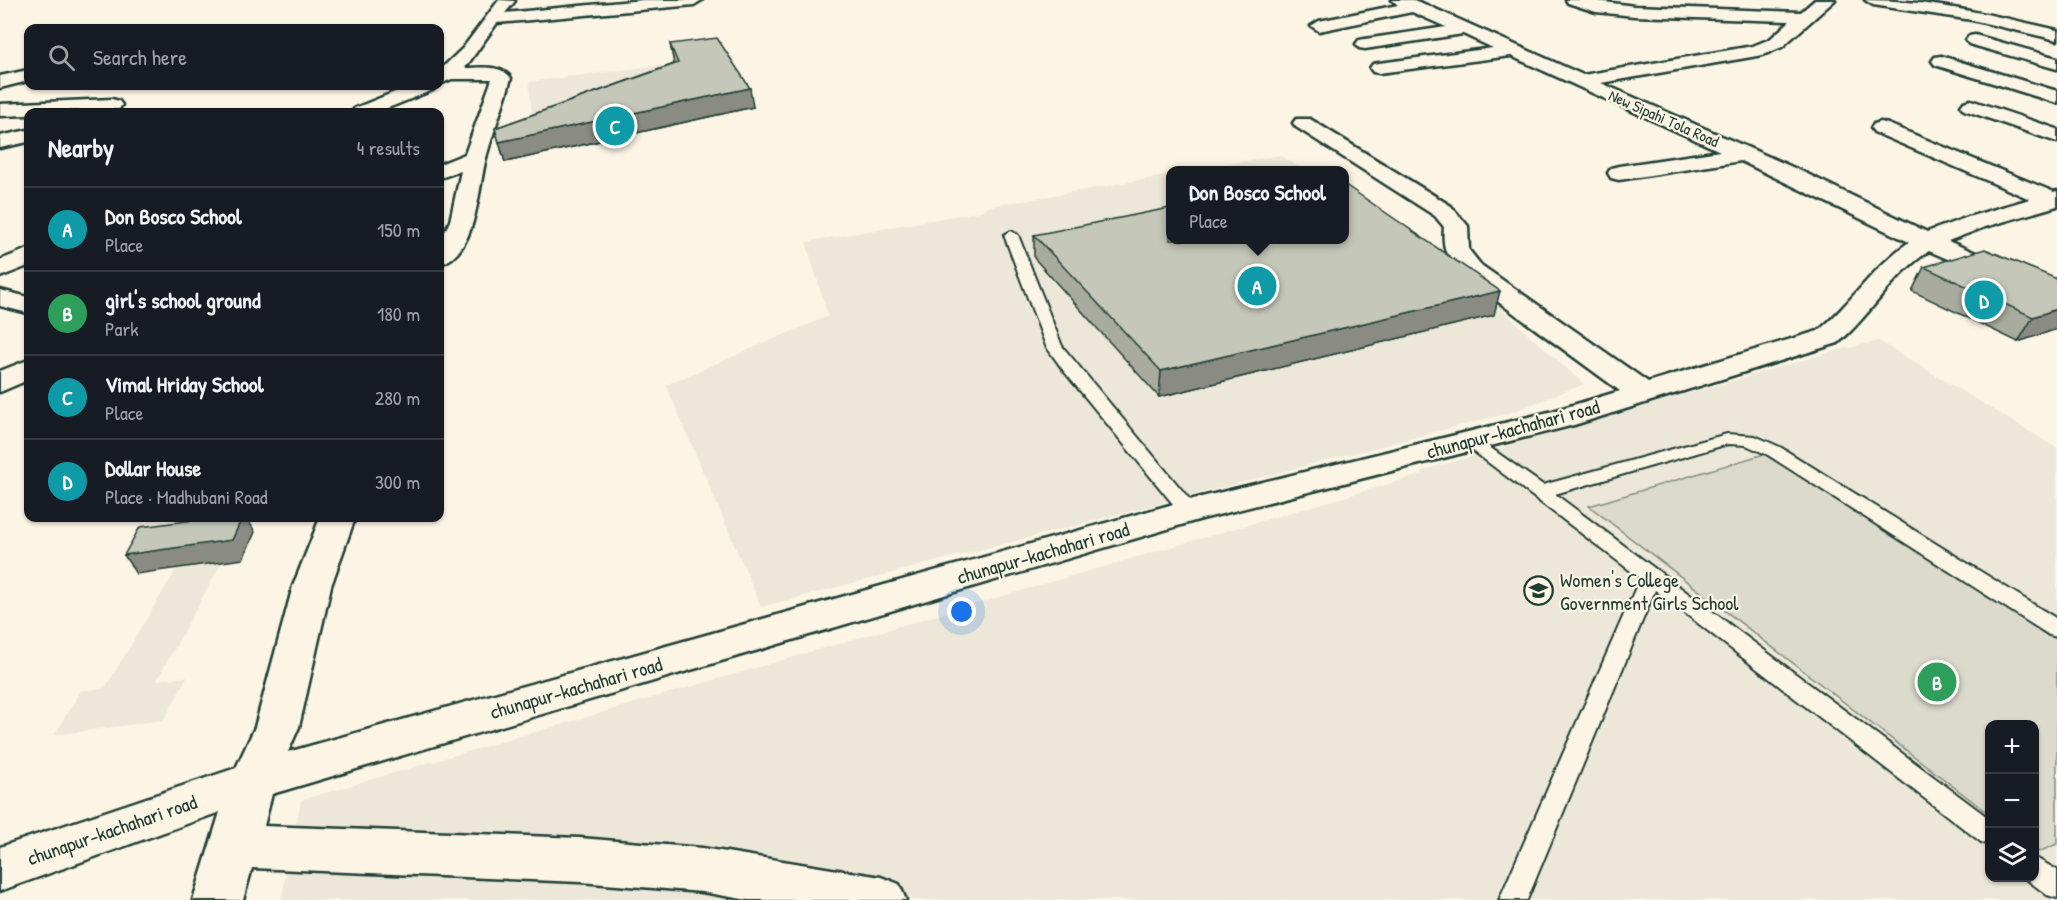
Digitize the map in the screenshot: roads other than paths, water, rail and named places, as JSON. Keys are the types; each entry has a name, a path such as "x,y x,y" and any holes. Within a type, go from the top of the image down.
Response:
{"street":[{"path":"444,76 471,52 492,19 508,0"},
{"path":"492,19 694,0"},
{"path":"1574,0 1596,7 1634,11 1804,17"},
{"path":"1580,81 1757,51 1776,43 1804,17 1827,0"},
{"path":"1873,0 1972,15 2057,34"},
{"path":"1319,26 1408,3"},
{"name":"New Sipahi Tola Road","path":"1408,3 1743,154 1926,241 2057,298"},
{"path":"1365,44 1466,29"},
{"path":"1976,40 2057,64"},
{"path":"1379,68 1513,51"},
{"path":"1941,61 2057,97"},
{"path":"444,76 487,73 499,74 502,78 475,158 464,218 453,242 444,252"},
{"path":"0,82 24,77"},
{"path":"372,108 416,90"},
{"path":"32,108 113,103"},
{"path":"1971,105 2057,136"},
{"path":"0,110 24,109"},
{"path":"1303,123 1443,211 1456,226 1454,244 1460,260 1479,276 1645,394"},
{"path":"1881,128 2055,199"},
{"path":"0,142 24,137"},
{"path":"1619,173 1743,154"},
{"path":"444,170 475,158"},
{"name":"chunapur-kachahari road","path":"0,869 253,781 1189,511 1563,418 1828,337 1853,315 1903,258 1926,241 2055,199"},
{"path":"0,269 24,259"},
{"path":"0,298 24,304"},
{"path":"0,383 24,371"},
{"path":"218,900 253,781 277,727 312,586 336,522"},
{"path":"234,846 591,861 702,870 881,900"}],"lane":[{"path":"1011,235 1054,346 1189,511"},
{"path":"1540,492 1697,445 1726,439 1749,440 1774,451 2057,629"},
{"path":"1469,441 1540,492 1985,831"},
{"path":"1513,900 1651,576"},
{"path":"2039,873 2057,886"}],"place":[{"name":"Vimal Hriday School","path":"615,126"},
{"name":"Don Bosco School","path":"1257,286"},
{"name":"Dollar House","path":"1984,300"},
{"name":"Women's College Government Girls School","path":"1539,591"},
{"name":"girl's school ground","path":"1937,682"}]}
